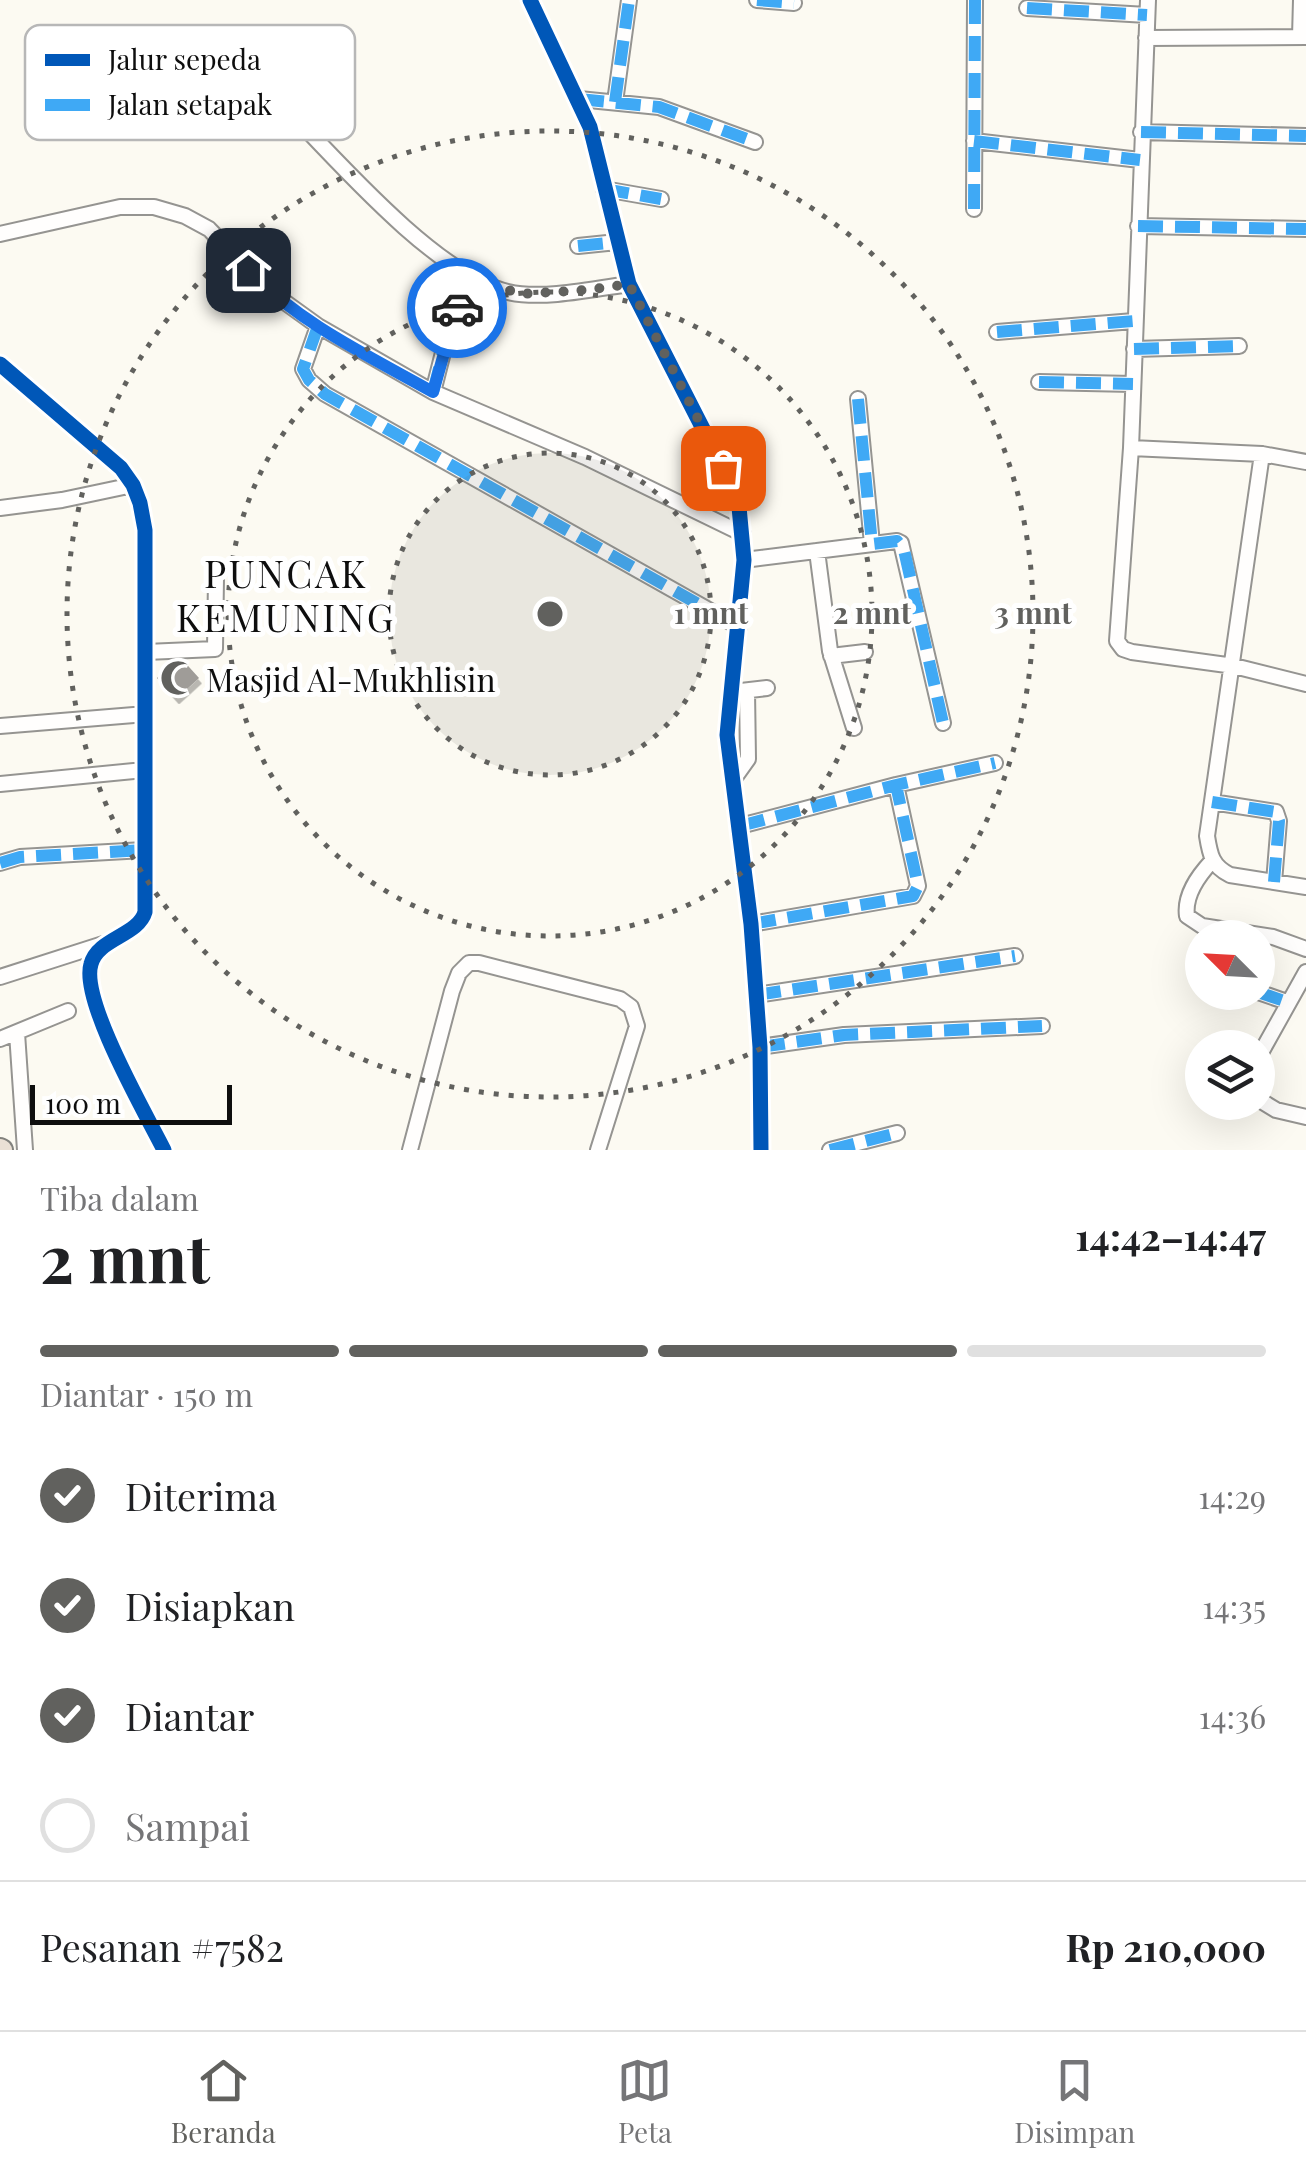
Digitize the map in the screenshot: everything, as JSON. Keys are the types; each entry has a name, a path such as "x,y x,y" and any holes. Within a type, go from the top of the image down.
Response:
{"street":[{"path":"530,0 579,99 597,150 629,284 740,507 744,560 727,735 751,924 760,1047 762,1150"},
{"path":"615,102 629,0"},
{"path":"757,0 794,3"},
{"path":"974,210 975,0"},
{"path":"1146,38 1303,37 1301,0"},
{"path":"1026,8 1147,7 1131,448 1118,641 1123,649 1132,652 1234,666 1306,684"},
{"path":"579,99 659,107 755,142"},
{"path":"1141,132 1306,136"},
{"path":"318,140 398,221 473,279 521,294 629,284"},
{"path":"974,141 1140,160"},
{"path":"604,189 662,200"},
{"path":"0,234 120,207 170,211 209,230 268,290 318,326 433,392 585,456 743,534"},
{"path":"1138,226 1306,229"},
{"path":"578,246 617,242"},
{"path":"433,392 451,321 473,279"},
{"path":"997,332 1134,321"},
{"path":"318,326 304,368 309,380 325,394 739,627"},
{"path":"1134,348 1238,346"},
{"path":"0,364 121,468 133,485 144,530 146,652 144,918 109,942 0,976"},
{"path":"1038,382 1133,384"},
{"path":"858,399 872,544"},
{"path":"1131,448 1262,454 1306,462"},
{"path":"1262,454 1207,836 1212,861 1219,870 1306,888"},
{"path":"0,508 133,485"},
{"path":"744,560 897,540 904,550 943,724"},
{"path":"817,551 831,656 854,728"},
{"path":"146,652 215,650 216,578"},
{"path":"831,656 865,652"},
{"path":"730,692 767,688"},
{"path":"733,780 748,759 747,691"},
{"path":"0,726 146,714"},
{"path":"740,826 995,763"},
{"path":"0,784 144,770"},
{"path":"751,924 912,896 918,886 896,785"},
{"path":"1212,802 1276,812 1279,821 1274,882"},
{"path":"0,863 20,857 144,850"},
{"path":"1212,861 1191,891 1187,916 1202,926 1273,937 1306,949"},
{"path":"109,942 90,966 90,984 105,1029 164,1150"},
{"path":"756,994 1015,956"},
{"path":"410,1150 459,972 470,963 479,963 620,999 631,1007 637,1026 598,1150"},
{"path":"1272,1030 1306,972"},
{"path":"1275,998 1287,1002"},
{"path":"0,1039 68,1011"},
{"path":"760,1047 844,1035 1042,1026"},
{"path":"16,1033 25,1150"},
{"path":"1275,1109 1306,1117"},
{"path":"830,1150 896,1132"}],"building":[{"name":"Masjid Al-Mukhlisin","path":"180,657 199,678 176,699 157,678"}],"marked path":[{"path":"615,102 629,0"},
{"path":"757,0 794,3"},
{"path":"974,209 975,0"},
{"path":"1027,8 1147,15"},
{"path":"579,99 659,107 755,142"},
{"path":"1141,132 1306,136"},
{"path":"974,141 1140,160"},
{"path":"604,189 661,199"},
{"path":"1138,226 1306,229"},
{"path":"578,246 617,242"},
{"path":"433,392 451,321 473,279"},
{"path":"997,332 1134,321"},
{"path":"318,326 303,369 325,394 739,627"},
{"path":"1134,349 1239,346"},
{"path":"1039,382 1133,384"},
{"path":"858,399 872,544 897,541 904,550 943,723"},
{"path":"740,826 995,763"},
{"path":"751,924 913,896 918,886 896,785"},
{"path":"1212,802 1276,812 1279,821 1274,882"},
{"path":"0,863 20,857 144,850"},
{"path":"756,995 1015,956"},
{"path":"1275,998 1287,1002"},
{"path":"760,1047 844,1035 1042,1026"},
{"path":"830,1150 897,1133"}],"cycle path":[{"path":"530,0 590,127 629,284 739,507 744,560 727,735 751,924 760,1047 761,1150"},
{"path":"0,364 121,468 140,503 145,530 145,912 135,927 95,955 90,981 117,1057 164,1150"}],"way so far":[{"path":"457,308 473,279 521,294 629,284 723,468"}],"place":[{"name":"Masjid Al-Mukhlisin","path":"178,678"}],"district":[{"name":"PUNCAK KEMUNING","path":"286,594"}],"route":[{"path":"248,270 268,290 318,326 433,392 457,308"}]}
